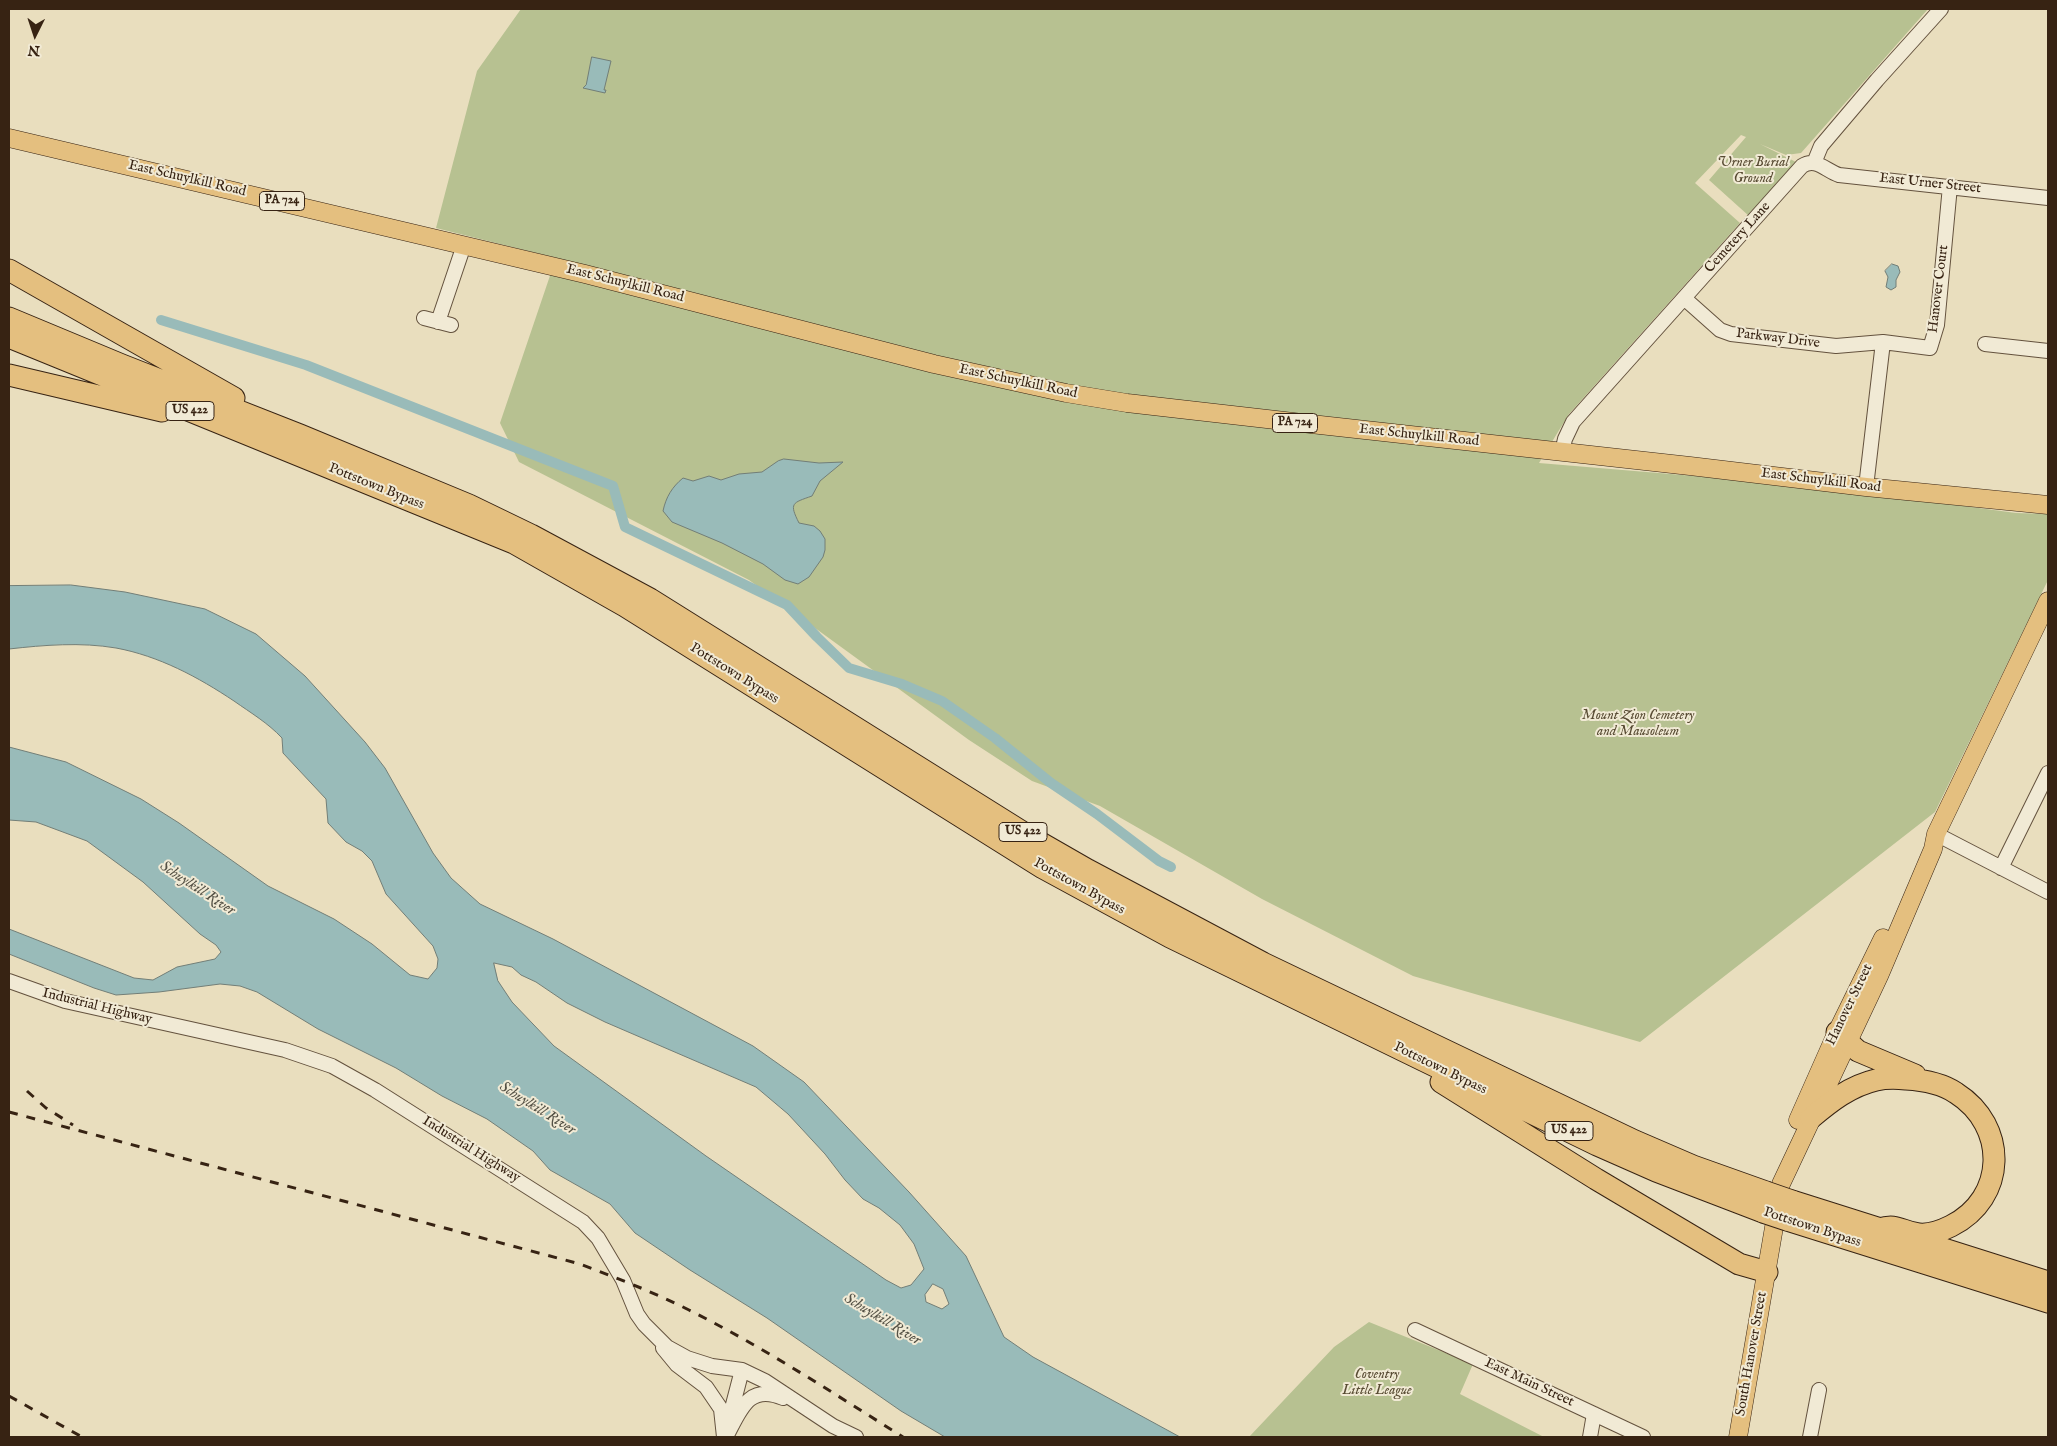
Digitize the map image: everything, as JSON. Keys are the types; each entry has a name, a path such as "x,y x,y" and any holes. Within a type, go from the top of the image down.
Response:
{"highway":[{"path":"9,270 300,435"},
{"name":"Pottstown Bypass","path":"9,318 469,505 596,569 710,635 1027,835 1186,924 1263,963 1635,1141 1778,1202 2048,1302"},
{"name":"Pottstown Bypass","path":"9,337 514,543 625,606 1043,868 1170,937 1656,1172 1879,1229 2048,1282"},
{"path":"9,375 157,409 372,485"},
{"path":"1842,1037 1858,1051 1959,1094 1976,1111 1990,1134 1995,1158 1993,1174 1988,1188 1981,1201 1964,1218 1937,1232 1916,1234 1891,1225 1879,1229"},
{"path":"1380,1040 1392,1052 1596,1179 1739,1264 1766,1272"},
{"path":"1811,1118 1849,1090 1882,1078 1919,1081 1951,1090"}],"main road":[{"name":"East Schuylkill Road","path":"9,138 690,300 934,364 1066,393 1126,403 1866,487 2048,505"},
{"name":"Hanover Street","path":"1778,1202 1842,1037 1927,841 1936,834 2048,601"},
{"name":"Hanover Street","path":"1766,1272 1787,1154 1798,1120 1842,1037"},
{"name":"South Hanover Street","path":"1738,1437 1766,1272"}],"street":[{"path":"1814,163 1821,146 1941,9"},
{"name":"Cemetery Lane","path":"1562,452 1565,439 1573,422 1802,166 1807,163 1814,163"},
{"name":"East Urner Street","path":"1814,163 1839,175 2048,198"},
{"name":"Hanover Court","path":"1883,342 1930,348 1937,325 1950,186"},
{"path":"424,318 445,323 464,245"},
{"name":"Parkway Drive","path":"1684,298 1720,330 1731,334 1836,346 1883,342"},
{"path":"1866,487 1883,342"},
{"path":"1985,344 2048,351"},
{"path":"2001,868 2048,773"},
{"path":"1936,834 2048,892"},
{"name":"Industrial Highway","path":"9,981 65,1001 285,1050 332,1066 375,1090 583,1222 598,1238 623,1280 637,1314 644,1324 668,1347 687,1358 712,1366 742,1370 765,1381 833,1426 856,1437"},
{"path":"644,1324 677,1365 706,1387 721,1409 725,1437"},
{"name":"East Main Street","path":"1415,1330 1643,1437"},
{"path":"725,1437 742,1370"},
{"path":"1810,1437 1818,1390"},
{"path":"725,1437 746,1400 758,1394 774,1394 805,1408"},
{"path":"1590,1437 1594,1414"}],"green space":[{"path":"521,9 1928,9 1801,153 1786,155 1760,144 1796,162 1749,216 1709,180 1746,137 1741,135 1695,183 1740,223 1569,414 1539,463 1814,486 2016,513 2048,514 2048,580 1935,812 1640,1042 1413,976 1262,899 1100,806 1032,781 969,740 749,580 519,462 500,423 556,258 436,228 477,71"},
{"name":"Coventry Little League","path":"1369,1322 1473,1364 1460,1394 1544,1437 1249,1437 1334,1347"}],"water":[{"path":"592,57 611,61 604,90 606,90 605,93 583,88 586,85"},
{"path":"1892,264 1898,266 1900,272 1896,280 1896,287 1891,290 1886,287 1888,277 1885,271"},
{"path":"784,459 819,463 843,462 820,481 812,496 796,502 794,505 793,508 799,523 814,526 825,539 823,557 809,577 798,584 785,580 763,564 722,543 672,522 663,511 670,493 683,478 693,481 709,476 721,480 739,474 762,472"},
{"name":"Schuylkill River","path":"71,585 125,592 205,609 256,634 305,676 365,742 385,768 433,853 451,878 480,904 553,939 753,1046 804,1082 909,1192 966,1256 1004,1337 1033,1357 1180,1437 945,1437 901,1411 767,1318 635,1233 610,1204 550,1170 533,1151 487,1119 442,1096 396,1068 318,1029 257,992 240,986 220,984 159,992 116,995 9,954 9,929 134,978 153,980 177,967 215,959 221,952 216,945 200,934 143,882 87,841 36,822 9,820 9,747 66,762 141,799 179,823 268,886 334,919 372,944 410,975 428,979 437,968 438,959 433,946 386,894 372,861 362,851 346,842 328,823 326,799 283,753 282,738 271,728 234,701 206,684 178,668 148,656 103,646 49,645 9,649 9,586","holes":["494,963 512,967 521,975 536,982 567,1003 605,1022 756,1087 788,1114 863,1199 879,1208 900,1225 914,1244 924,1269 911,1285 901,1288 886,1280 706,1156 554,1046 512,1002 498,981","933,1284 943,1289 949,1304 942,1309 926,1302 925,1295"]}],"waterway":[{"path":"161,320 306,365 613,486 625,527 787,605 849,668 902,684 942,701 995,738 1051,783 1097,814 1159,861 1171,867"}],"railway":[{"path":"27,1091 46,1108 73,1125"},
{"path":"9,1112 580,1264 662,1297 717,1324 903,1437"},
{"path":"9,1396 82,1437"}],"park label":[{"name":"Urner Burial Ground","path":"1753,172"},
{"name":"Mount Zion Cemetery and Mausoleum","path":"1638,724"}]}
